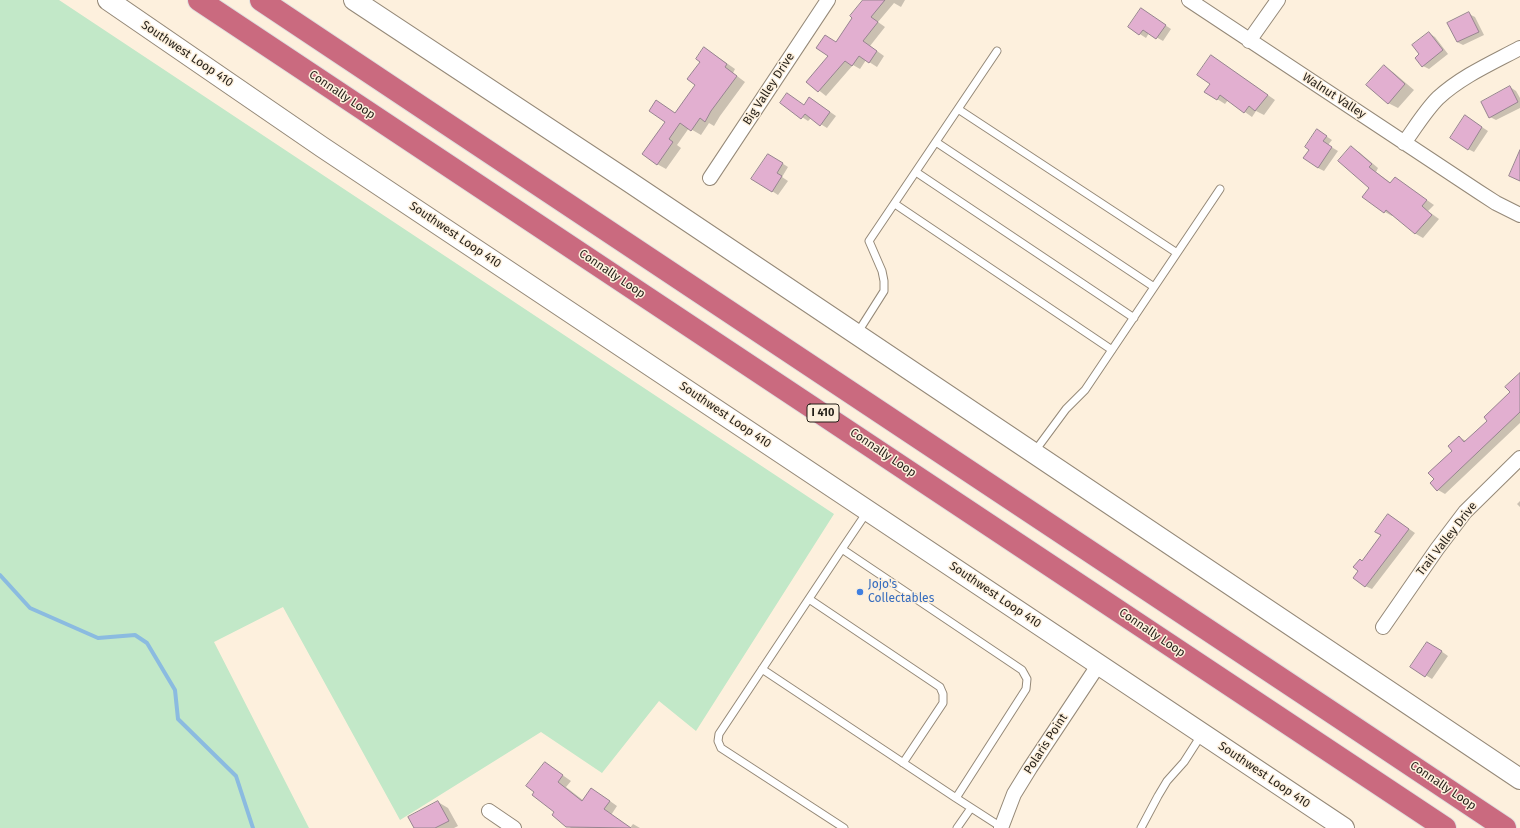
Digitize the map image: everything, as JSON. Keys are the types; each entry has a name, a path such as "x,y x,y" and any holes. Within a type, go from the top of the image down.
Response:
{"highway":[{"name":"Connally Loop","path":"199,0 1445,828"},
{"name":"Connally Loop","path":"261,0 1505,828"}],"main road":[{"name":"Southwest Loop 410","path":"108,0 329,151 1344,828"},
{"path":"354,0 635,186 1520,779"}],"street":[{"name":"Big Valley Drive","path":"710,178 828,0"},
{"name":"Walnut Valley","path":"1189,0 1479,192 1496,203 1520,215"},
{"path":"1249,41 1278,0"},
{"path":"1404,143 1426,112 1451,88 1465,77 1520,48"},
{"name":"Trail Valley Drive","path":"1383,627 1437,549 1465,512 1520,458"},
{"name":"Polaris Point","path":"1001,828 1014,794 1099,664"},
{"path":"490,811 514,828"}],"lane":[{"path":"856,334 884,291 882,271 869,241 997,51"},
{"path":"958,109 1177,253"},
{"path":"936,142 1154,287"},
{"path":"916,172 1134,318"},
{"path":"1034,453 1066,410 1085,390 1220,189"},
{"path":"895,204 1112,350"},
{"path":"844,828 721,748 718,742 719,734 868,510"},
{"path":"842,548 1022,670 1027,679 1026,689 956,798"},
{"path":"809,599 940,687 943,694 943,703 904,763"},
{"path":"762,669 1001,828"},
{"path":"1141,828 1167,781 1184,762 1202,734"},
{"path":"957,828 970,808"}],"green space":[{"path":"0,0 59,0 834,514 696,731 659,701 602,773 541,732 400,820 283,607 214,642 309,828 0,828"}],"building":[{"path":"863,0 885,0 871,17 878,22 863,41 877,51 869,63 859,56 852,66 845,61 818,92 806,82 828,56 816,48 825,35 836,42 852,18 850,16"},
{"path":"1141,8 1166,25 1156,39 1143,30 1139,35 1128,27"},
{"path":"1469,12 1479,32 1457,42 1447,23"},
{"path":"1429,32 1443,50 1422,67 1415,58 1419,54 1412,45"},
{"path":"704,47 727,64 725,67 737,76 711,111 705,122 700,118 691,131 680,123 669,139 673,142 657,165 642,154 665,122 649,111 656,100 675,113 695,85 687,79 700,62 696,59"},
{"path":"1211,55 1268,95 1255,111 1249,106 1244,113 1220,95 1217,100 1204,92 1210,84 1197,75"},
{"path":"1384,65 1405,84 1388,104 1366,85"},
{"path":"1510,86 1518,102 1489,118 1481,102"},
{"path":"787,93 804,105 809,97 830,112 820,126 805,114 801,119 780,103"},
{"path":"1465,115 1482,127 1468,150 1450,138"},
{"path":"1317,129 1327,136 1323,141 1332,147 1318,168 1303,158 1309,150 1305,147"},
{"path":"1351,146 1372,164 1369,167 1390,183 1395,177 1427,200 1422,206 1432,215 1415,234 1386,210 1384,213 1362,197 1369,188 1338,161"},
{"path":"1520,150 1520,181 1509,176"},
{"path":"768,154 783,163 777,173 782,176 772,192 751,179"},
{"path":"1520,373 1520,412 1437,491 1430,483 1434,479 1428,473 1452,451 1448,446 1459,436 1464,442 1487,421 1484,417 1510,392 1505,387"},
{"path":"1388,514 1409,529 1365,587 1353,578 1358,571 1353,567 1360,559 1362,561 1381,535 1375,532"},
{"path":"1427,642 1442,651 1425,677 1410,667"},
{"path":"545,762 563,775 558,782 582,801 591,788 610,801 604,809 631,828 566,827 552,815 554,812 532,795 534,792 526,786"},
{"path":"438,801 449,821 435,828 414,828 408,817"}],"waterway":[{"path":"0,575 30,608 98,638 135,635 147,643 175,690 178,719 236,776 253,828"}],"place":[{"name":"Jojo's Collectables","path":"860,592"}]}
